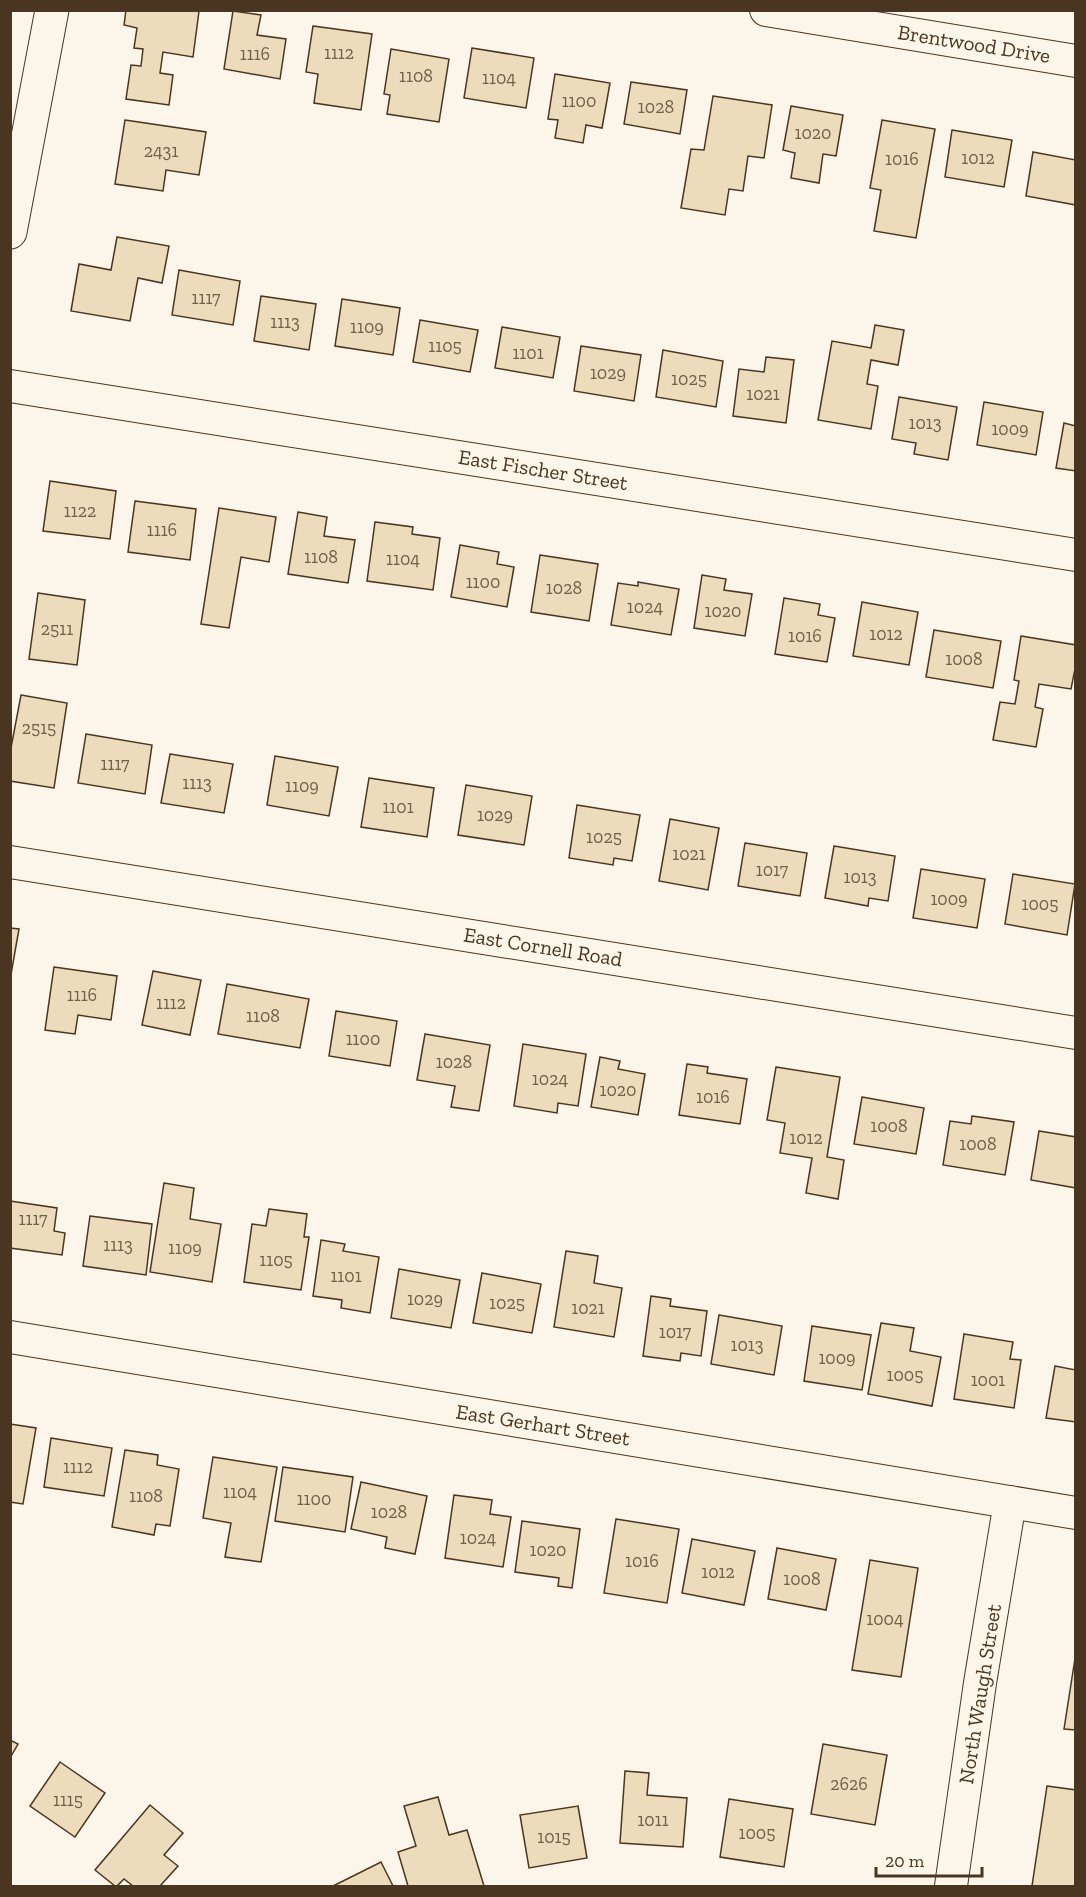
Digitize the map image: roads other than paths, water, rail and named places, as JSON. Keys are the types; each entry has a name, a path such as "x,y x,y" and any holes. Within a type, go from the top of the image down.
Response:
{"street":[{"path":"10,232 52,10"},
{"name":"Brentwood Drive","path":"766,10 1076,61"},
{"name":"East Fischer Street","path":"10,386 1076,555"},
{"name":"East Cornell Road","path":"10,862 1076,1033"},
{"name":"East Gerhart Street","path":"10,1337 1076,1513"},
{"name":"North Waugh Street","path":"951,1887 980,1683 1010,1502"}]}
